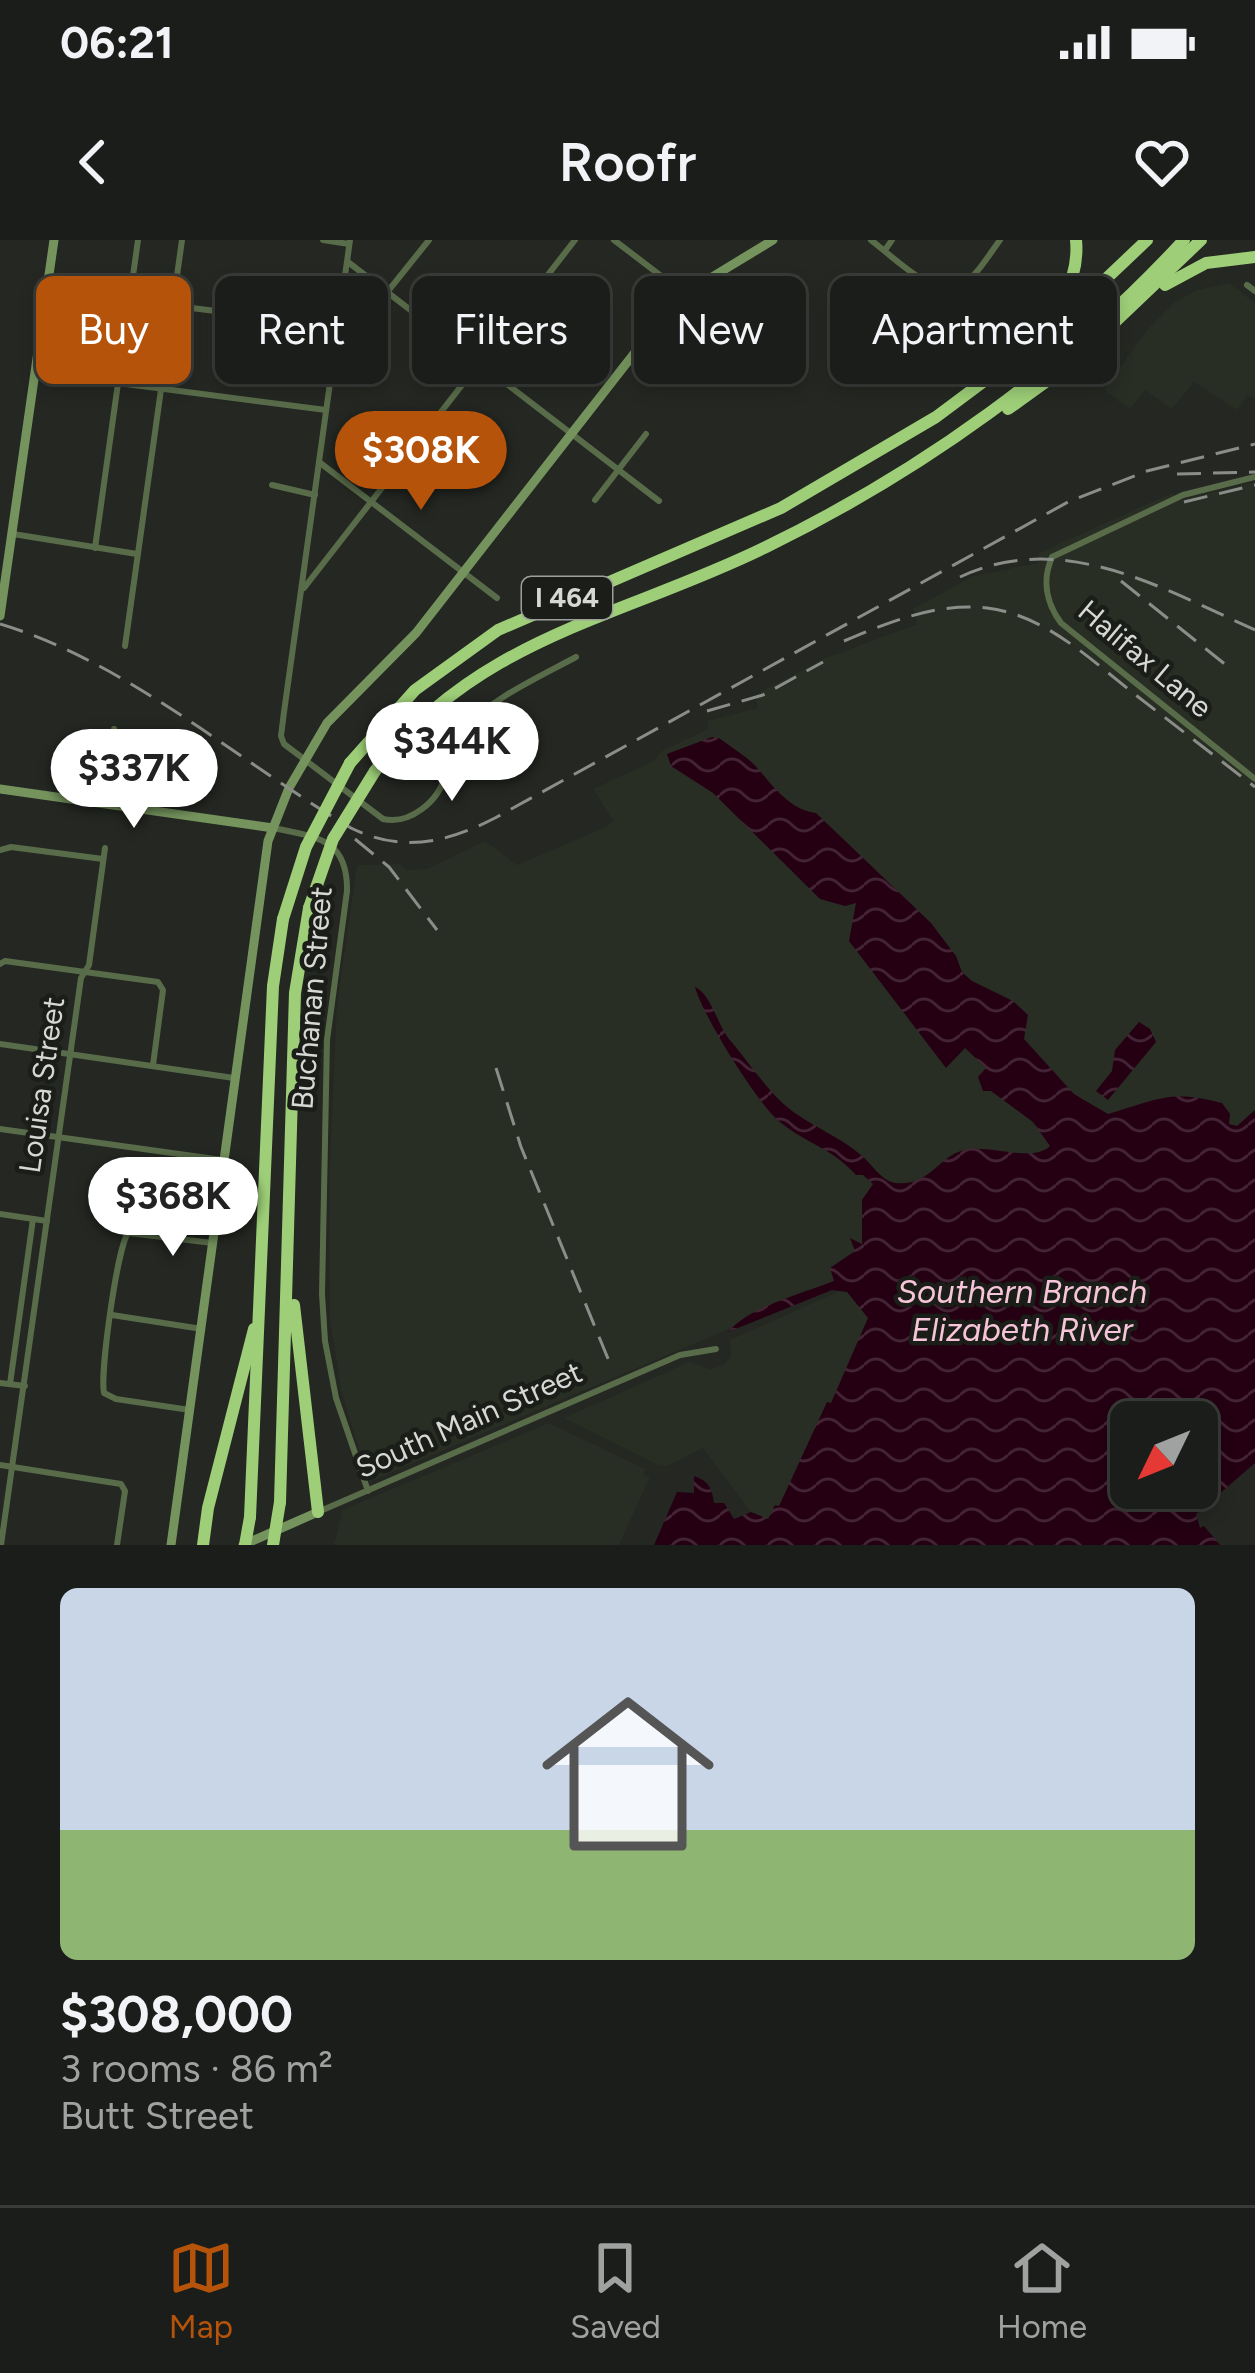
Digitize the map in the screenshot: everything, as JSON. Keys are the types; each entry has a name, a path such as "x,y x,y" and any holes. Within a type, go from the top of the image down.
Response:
{"highway":[{"path":"1074,276 1076,240"},
{"name":"I 464","path":"1110,276 1147,240"},
{"name":"I 464","path":"273,1545 280,1502 295,993 308,908 333,839 375,771 433,708 484,669 532,644 764,548 927,457 1073,347 1184,240"},
{"path":"1117,322 1201,240"},
{"path":"1117,323 1195,267 1255,257"},
{"name":"I 464","path":"244,1545 250,1517 273,986 283,919 306,847 350,763 415,690 498,630 781,508 911,433 980,384"},
{"path":"927,457 1045,384"},
{"path":"289,1200 295,1325 318,1512"},
{"path":"203,1545 208,1508 250,1351 262,1268"}],"street":[{"path":"1,609 54,240"},
{"path":"133,276 138,240"},
{"path":"178,276 182,240"},
{"path":"323,240 350,242 346,276"},
{"path":"412,311 388,293 429,240"},
{"path":"548,276 575,240"},
{"path":"614,240 661,276"},
{"path":"716,276 772,240"},
{"path":"872,240 935,288 948,292 961,287 1000,240"},
{"path":"884,250 892,240"},
{"path":"348,262 366,276"},
{"path":"171,1545 273,828 304,759 336,711 403,648 634,354"},
{"path":"94,548 118,384"},
{"path":"127,384 326,410"},
{"path":"125,646 162,384"},
{"path":"330,384 281,736 286,747 383,819 398,822 412,817 445,780 447,748 460,731 521,687 576,657"},
{"path":"302,590 465,384"},
{"path":"507,384 659,501"},
{"path":"595,500 646,434"},
{"path":"319,462 497,598"},
{"name":"Halifax Lane","path":"1255,478 1183,495 1052,557 1046,582 1050,605 1061,623 1255,779"},
{"path":"272,485 315,495"},
{"path":"14,534 136,554"},
{"path":"106,804 114,729"},
{"path":"0,789 273,828"},
{"name":"Buchanan Street","path":"273,828 317,837 338,850 344,863 347,891 326,1064 322,1318 336,1398 368,1491"},
{"path":"0,850 11,847 103,859"},
{"name":"Louisa Street","path":"3,1544 70,1054 106,848"},
{"path":"0,964 158,982 163,990 153,1065"},
{"path":"0,1044 236,1078"},
{"path":"0,1129 224,1161"},
{"path":"0,1214 47,1221"},
{"name":"Louisa Street","path":"10,1384 33,1219"},
{"path":"190,1410 108,1396 102,1389 104,1371 125,1235 132,1232 213,1243"},
{"path":"23,1299 37,1301"},
{"path":"112,1315 202,1329"},
{"name":"South Main Street","path":"244,1545 680,1355 716,1348"},
{"path":"0,1383 25,1386"},
{"path":"0,1466 118,1482 124,1487 118,1545"}],"shaded area":[{"path":"1229,283 1255,303 1255,398 1247,396 1237,410 1194,382 1172,409 1145,390 1130,409 1104,390 1108,384 1117,384 1117,372 1147,330 1175,302 1197,290"},
{"path":"1255,482 1255,1172 801,1536 751,1512 703,1448 668,1466 658,1465 564,1418 689,1362 710,1369 724,1365 731,1356 730,1340 842,1290 839,1282 369,1482 341,1390 330,1320 329,1185 337,1003 357,865 427,869 485,841 517,865 613,821 593,789 708,729 707,721 758,708 755,695 823,659 917,624 913,609 973,576 1038,563 1039,553 1172,493 1181,500"},
{"path":"549,1423 645,1469 643,1474 650,1477 619,1545 334,1545 342,1510"}],"water":[{"name":"Southern Branch Elizabeth River","path":"719,738 792,803 816,813 931,923 962,972 1028,1015 1024,1039 1074,1094 1108,1114 1164,1098 1204,1099 1222,1103 1230,1114 1229,1124 1237,1126 1255,1110 1255,1463 1218,1495 1218,1401 1110,1401 1110,1509 1202,1509 1196,1514 1200,1528 1204,1526 1220,1545 654,1545 677,1492 694,1493 694,1476 706,1483 714,1503 724,1503 734,1519 751,1512 768,1519 775,1505 779,1506 827,1402 831,1403 868,1318 847,1292 832,1290 728,1332 763,1308 834,1281 830,1268 855,1251 850,1238 862,1244 862,1200 873,1184 770,1112 719,1037 695,987 729,1039 779,1099 853,1149 891,1182 917,1180 961,1151 1032,1153 1050,1146 1033,1122 991,1091 983,1091 978,1077 986,1068 965,1048 946,1068 849,941 856,903 845,906 820,899 713,793 671,766 667,754"},
{"path":"1139,1022 1150,1029 1156,1042 1108,1100 1096,1091 1112,1071 1115,1050"}],"railway":[{"path":"0,624 93,662 351,828 388,840 424,842 459,834 495,818 1068,502 1147,471 1255,444"},
{"path":"1177,474 1255,472"},
{"path":"1184,502 1255,485"},
{"path":"960,577 998,564 1036,559 1074,562 1148,582 1255,630"},
{"path":"1121,581 1226,665"},
{"path":"844,641 932,611 969,607 1009,612 1067,642 1255,787"},
{"path":"707,711 763,695 823,662"},
{"path":"355,839 389,867 437,930"},
{"path":"496,1068 521,1147 611,1366"}]}
